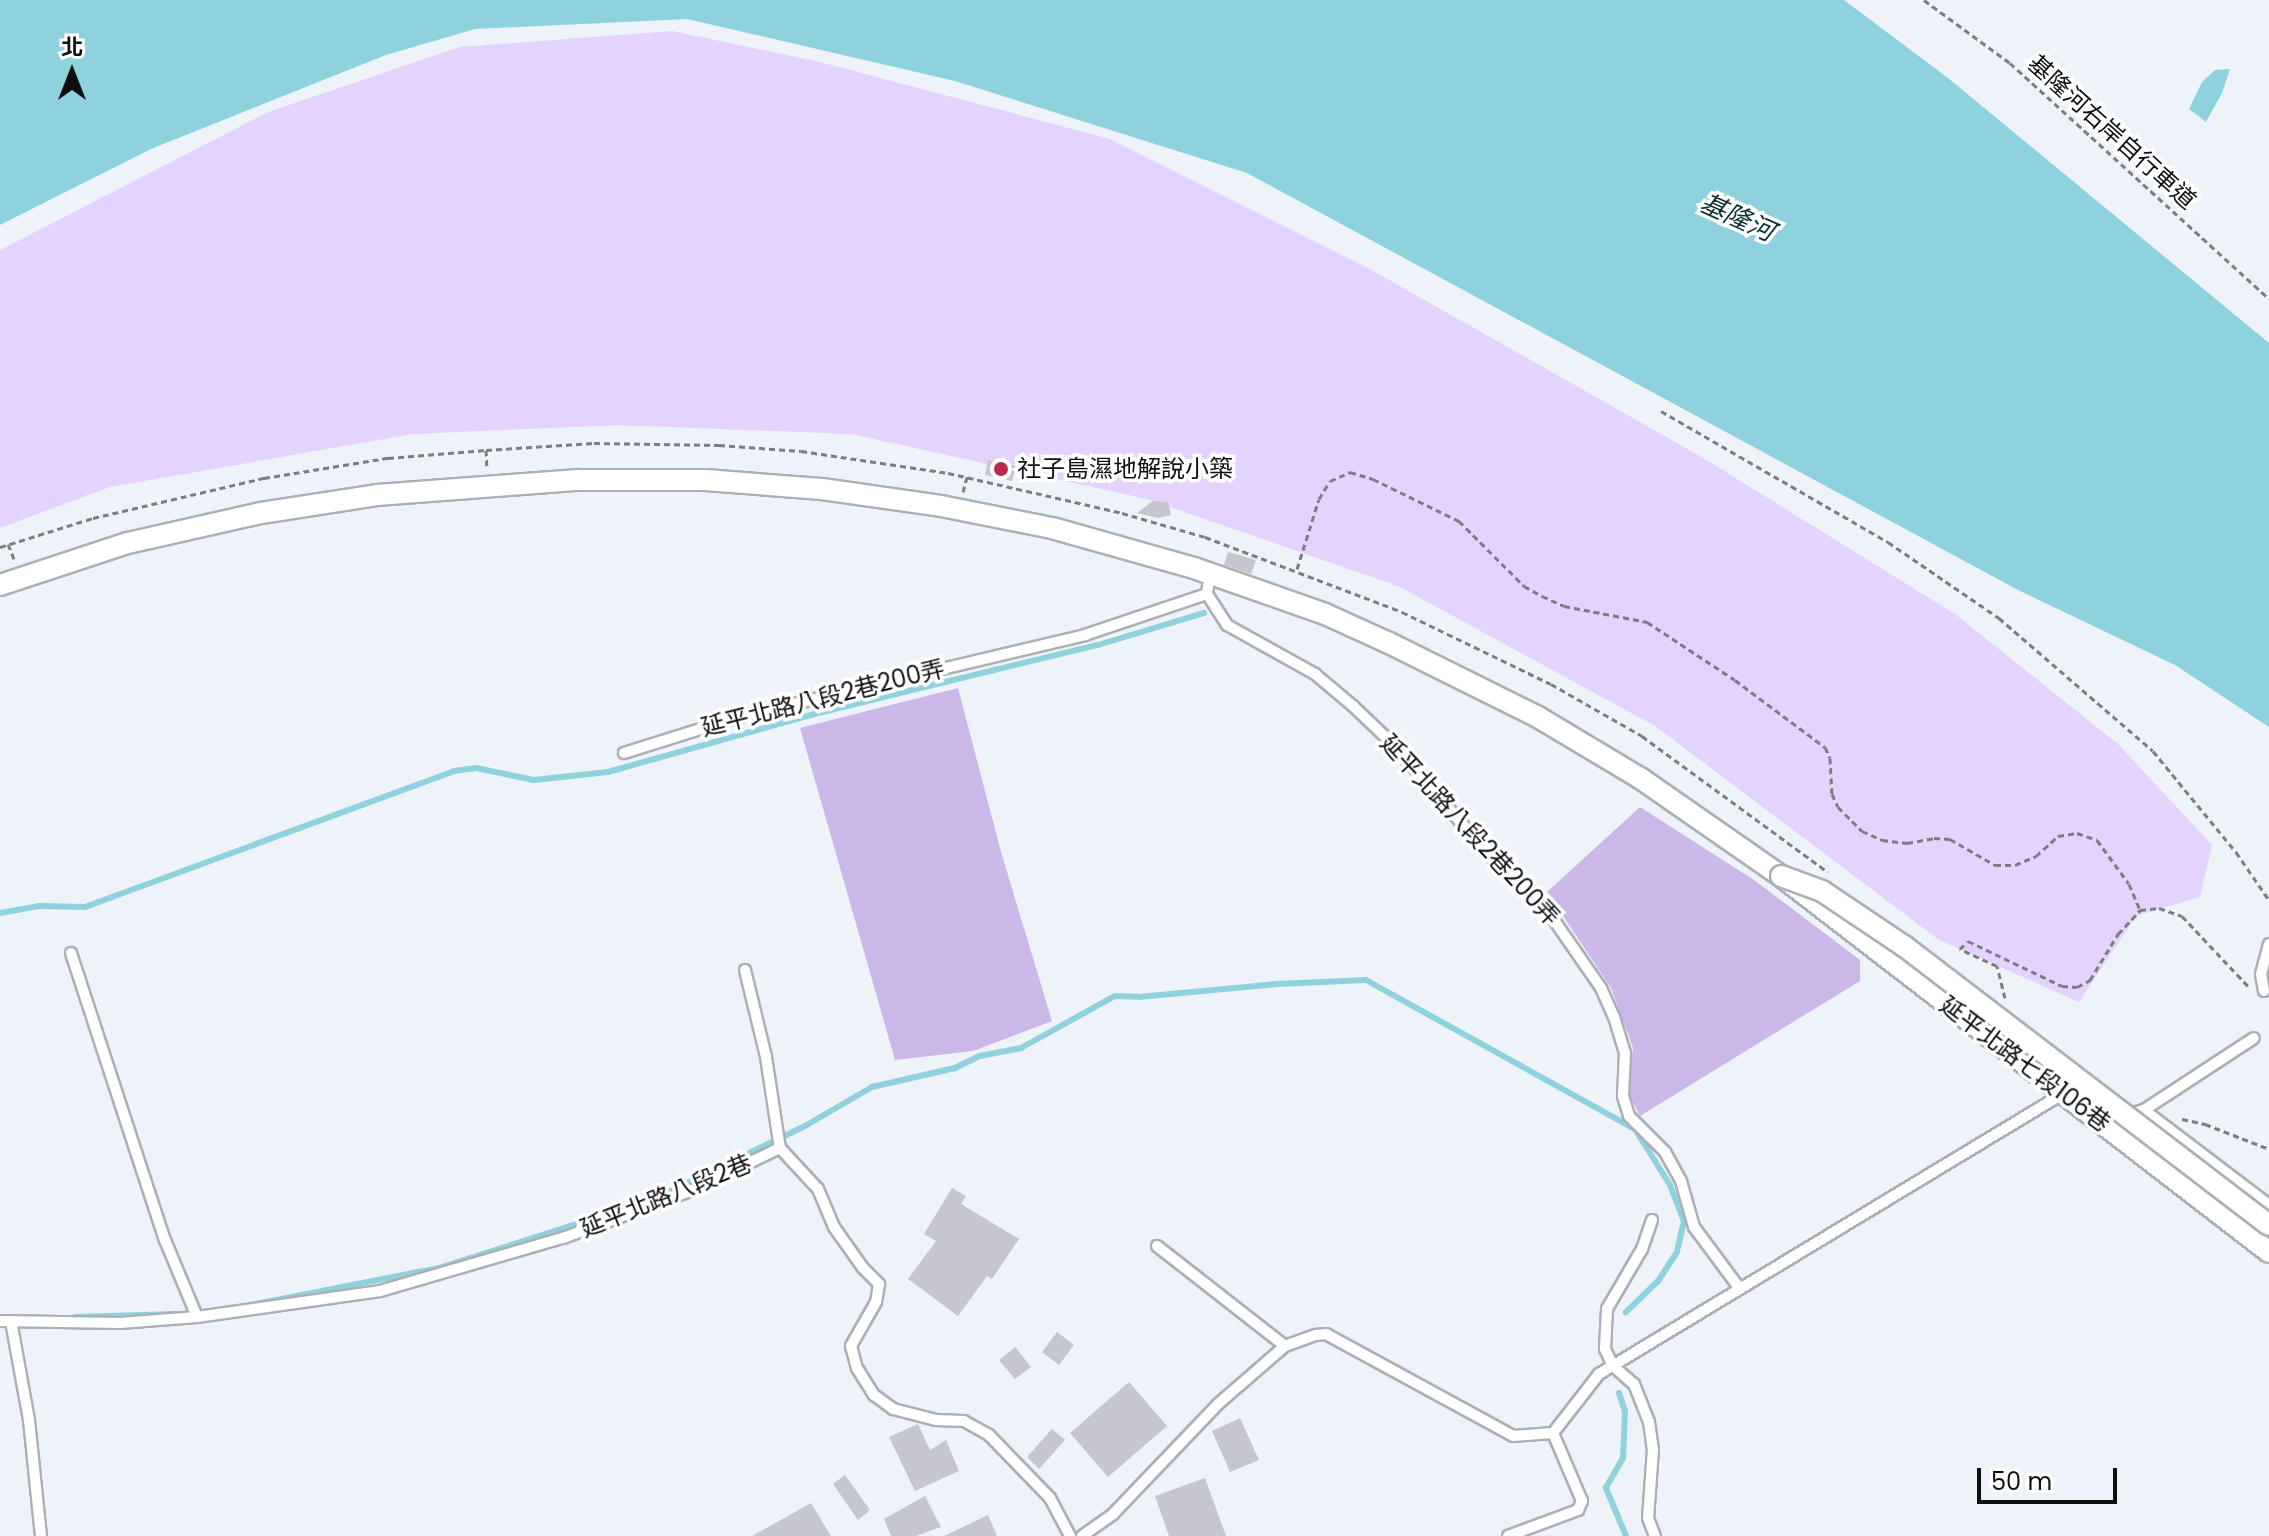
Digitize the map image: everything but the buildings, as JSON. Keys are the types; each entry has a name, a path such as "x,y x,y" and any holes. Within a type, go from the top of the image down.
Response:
{"street":[{"path":"0,585 128,543 261,513 377,495 578,480 705,480 822,489 941,506 1052,528 1209,584 1325,614 1538,717 1640,778 1781,876 1822,891 1904,946 2269,1225"},
{"name":"延平北路七段106巷","path":"1781,876 2269,1252"}],"lane":[{"name":"延平北路八段2巷200弄","path":"624,753 739,717 1085,635 1209,584 1227,625 1315,674 1353,706 1394,745 1495,862 1538,897 1601,988 1614,1017 1625,1053 1623,1096 1629,1116 1665,1152 1681,1181 1694,1227 1740,1289"},
{"path":"2260,992 2269,944"},
{"path":"71,953 165,1240 197,1317"},
{"path":"745,970 766,1057 780,1148"},
{"path":"1082,1536 1113,1514 1218,1404 1285,1346 1326,1334 1513,1436 1553,1433 1572,1413 1599,1374 1740,1289 2057,1088 2065,1074 2132,1116 2254,1038"},
{"path":"2144,1110 2269,1205"},
{"name":"延平北路八段2巷","path":"5,1321 120,1323 197,1317 380,1291 481,1263 693,1190 780,1148 818,1189 834,1227 863,1268 879,1284 876,1302 851,1346 857,1368 874,1395 893,1409 936,1420 964,1421 989,1435 1050,1498 1070,1536"},
{"path":"1652,1220 1642,1249 1607,1309 1605,1349 1613,1366 1634,1384 1649,1422 1653,1449 1648,1518 1655,1536"},
{"path":"1157,1246 1285,1346"},
{"path":"5,1321 29,1420 41,1536"},
{"path":"1508,1536 1578,1510 1582,1501 1553,1433"}],"path":[{"name":"基隆河右岸自行車道","path":"1924,0 2010,63 2269,299"},
{"path":"1661,411 1888,542 1999,618 2153,751 2236,852 2269,900"},
{"path":"1297,569 1319,499 1330,481 1350,472 1373,479 1459,521 1524,586 1542,596 1564,606 1647,622 1735,680 1825,747 1830,758 1832,794 1838,807 1862,831 1882,840 1907,843 1950,839 1995,865 2015,865 2036,856 2058,836 2077,833 2097,840 2129,884 2140,910"},
{"path":"2005,1002 2004,983 1997,966 1960,949 1968,941 2062,986 2077,987 2090,980 2118,934 2140,910 2159,908 2182,916 2260,992"},
{"path":"2167,1128 2175,1118 2205,1124 2269,1149"}],"shaded area":[{"path":"672,31 820,62 1110,139 1370,269 1700,456 1955,614 2118,744 2212,845 2200,897 2136,916 2079,1002 1939,940 1655,726 1398,586 1147,499 851,434 619,425 413,434 110,487 0,528 0,250 268,112 460,47"},
{"path":"958,688 1001,852 1052,1021 973,1051 895,1060 800,728"},
{"path":"1640,807 1754,880 1860,960 1860,981 1640,1116 1627,1091 1633,1048 1611,988 1547,892"}],"water":[{"name":"基隆河","path":"0,0 1844,0 1948,78 2269,343 2269,727 2175,665 2018,590 1247,173 955,81 687,19 475,29 386,55 151,149 0,225"},
{"path":"2230,69 2222,93 2206,122 2189,109 2202,82 2215,70"}],"waterway":[{"path":"0,913 39,906 85,907 454,771 476,768 534,780 608,772 814,714 1098,645 1204,613"},
{"path":"250,1305 439,1268 652,1200 805,1126 872,1087 955,1068 980,1056 1021,1048 1115,996 1139,997 1277,984 1366,980 1635,1129 1670,1185 1684,1221 1677,1252 1658,1281 1626,1312"},
{"path":"75,1317 175,1314"},
{"path":"1619,1393 1625,1411 1623,1458 1606,1488 1626,1536"}],"place":[{"name":"社子島濕地解說小築","path":"1001,469"}]}
